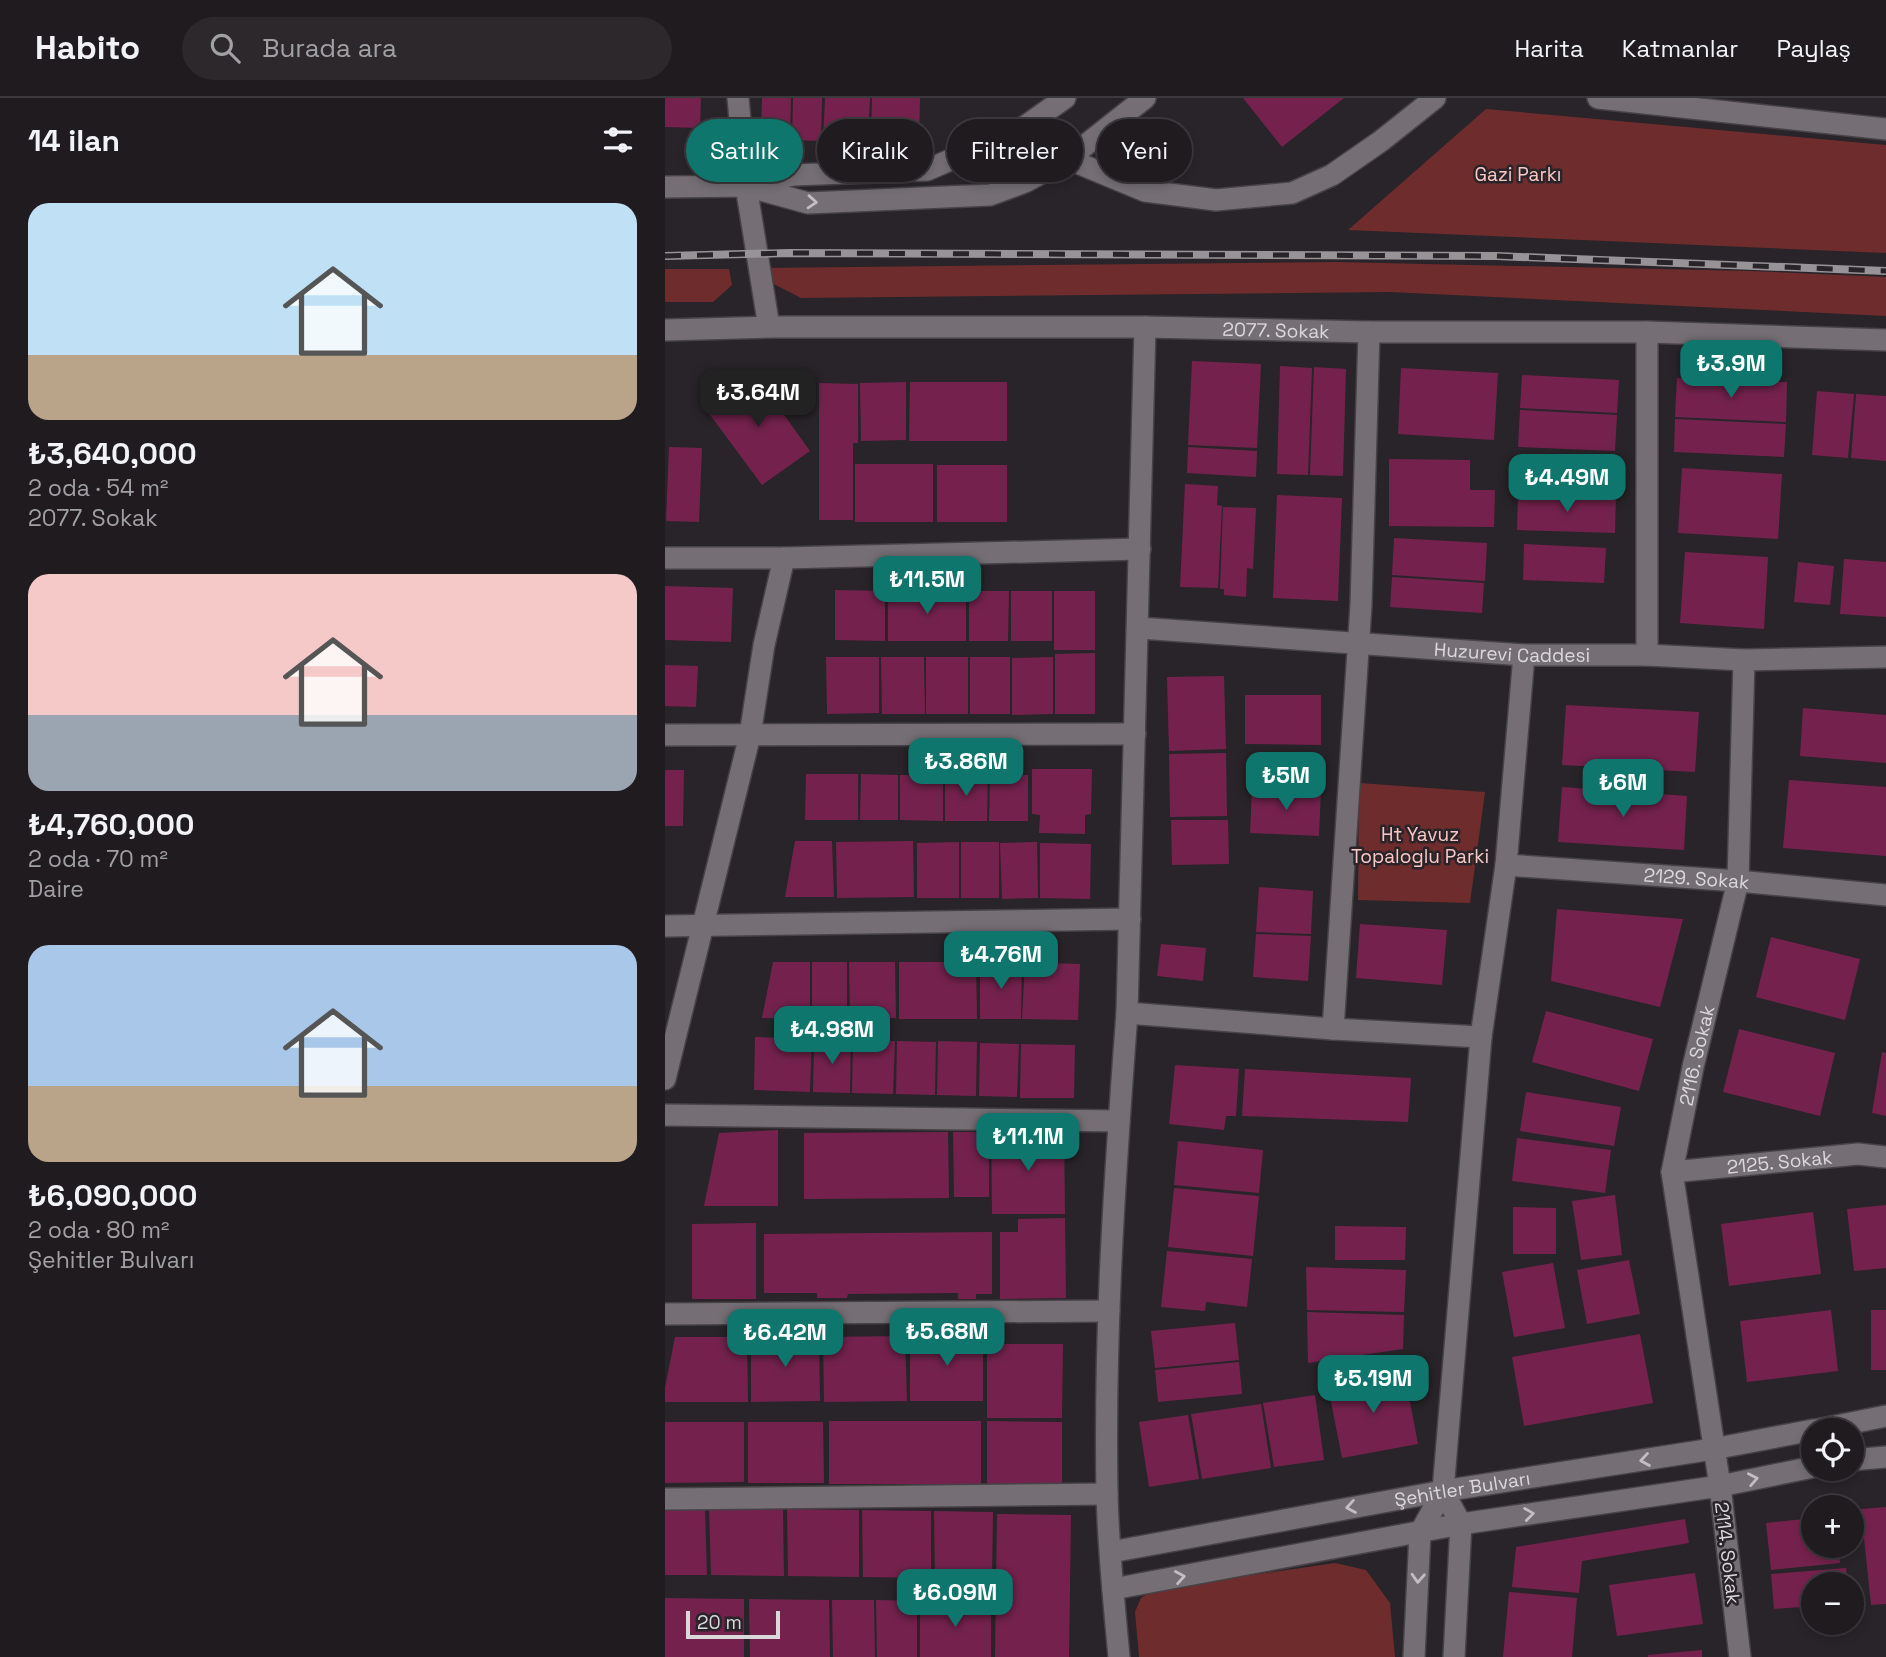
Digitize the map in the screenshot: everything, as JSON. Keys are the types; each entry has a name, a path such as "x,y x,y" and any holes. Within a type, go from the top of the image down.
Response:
{"street":[{"path":"738,98 746,186 769,327"},
{"path":"1035,119 1065,98"},
{"path":"1083,147 1145,98"},
{"path":"1083,165 1145,191 1216,200 1292,193 1332,175 1381,141 1435,98"},
{"path":"1598,98 1886,129"},
{"path":"665,187 746,186 793,175 927,170 947,161"},
{"path":"746,186 808,204 991,195 1025,182"},
{"name":"2077. Sokak","path":"665,330 769,327 1145,327 1369,332 1647,332 1886,340"},
{"path":"1119,1657 1107,1494 1109,1311 1127,1013 1145,327"},
{"path":"1333,1029 1361,605 1369,332"},
{"path":"1647,332 1647,655"},
{"path":"665,558 784,558 1140,549"},
{"path":"665,1079 750,735 764,645 784,558"},
{"name":"Huzurevi Caddesi","path":"1139,628 1524,655 1647,655 1744,660 1886,657"},
{"path":"1415,1657 1420,1532 1443,1491 1481,1037 1506,864 1524,655"},
{"name":"2116. Sokak","path":"1713,1450 1672,1172 1693,1067 1738,881 1744,660"},
{"path":"665,735 1135,734"},
{"name":"2129. Sokak","path":"1506,864 1886,895"},
{"path":"665,926 1130,919"},
{"path":"1127,1013 1481,1037"},
{"path":"665,1115 1119,1121"},
{"name":"2125. Sokak","path":"1672,1172 1858,1154 1886,1157"},
{"path":"665,1314 1109,1311"},
{"name":"Şehitler Bulvarı","path":"1864,1420 1886,1416"},
{"name":"Şehitler Bulvarı","path":"1111,1552 1443,1491 1713,1450 1801,1433"},
{"name":"2114. Sokak","path":"1713,1450 1734,1592 1740,1657"},
{"path":"1864,1459 1886,1457"},
{"name":"Şehitler Bulvarı","path":"1112,1589 1461,1524 1720,1486 1801,1469"},
{"path":"1443,1491 1461,1524 1454,1657"},
{"path":"665,1499 1107,1494"}],"green space":[{"name":"Gazi Parkı","path":"1486,109 1886,145 1886,253 1348,230"},
{"path":"1336,262 1750,271 1886,277 1886,316 1390,292 801,298 762,278 762,268"},
{"path":"665,269 729,269 732,285 713,302 665,302"},
{"name":"Ht Yavuz Topaloglu Parki","path":"1359,783 1485,792 1470,903 1358,900"},
{"path":"1335,1563 1366,1570 1390,1603 1395,1657 1139,1657 1135,1612 1141,1598 1155,1589"}],"building":[{"path":"665,98 701,98 700,119 686,119 686,128 665,127"},
{"path":"762,98 791,98 790,119 761,119"},
{"path":"793,98 822,98 822,119 817,119 817,141 803,140 803,119 792,119"},
{"path":"825,98 870,98 869,119 824,119"},
{"path":"872,98 920,98 920,119 872,119"},
{"path":"1243,98 1344,98 1282,147"},
{"path":"1192,361 1261,364 1257,448 1188,445"},
{"path":"1280,366 1312,368 1308,475 1277,474"},
{"path":"1314,367 1346,369 1343,476 1310,475"},
{"path":"1401,368 1498,373 1494,440 1398,434"},
{"path":"754,373 810,451 762,485 705,408"},
{"path":"1522,375 1619,380 1617,413 1520,408"},
{"path":"1677,378 1787,382 1786,422 1675,417"},
{"path":"906,382 906,440 861,441 860,383"},
{"path":"910,382 1007,382 1007,441 909,441"},
{"path":"819,383 858,384 858,443 853,443 853,520 819,520"},
{"path":"1817,391 1854,394 1848,458 1812,455"},
{"path":"1856,394 1886,396 1886,461 1851,458"},
{"path":"1520,410 1617,415 1615,451 1518,447"},
{"path":"1675,419 1786,424 1784,457 1674,452"},
{"path":"669,447 702,448 699,522 666,521"},
{"path":"1188,447 1257,451 1256,477 1187,473"},
{"path":"1389,459 1470,460 1470,490 1495,490 1494,527 1389,526"},
{"path":"855,464 933,464 933,522 855,522"},
{"path":"937,465 1007,465 1007,522 937,522"},
{"path":"1682,468 1782,474 1778,539 1678,533"},
{"path":"1524,470 1613,472 1612,495 1523,493"},
{"path":"1185,484 1218,486 1217,505 1222,506 1218,588 1180,587"},
{"path":"1518,494 1616,497 1615,533 1517,530"},
{"path":"1277,495 1342,498 1338,601 1273,598"},
{"path":"1223,507 1256,508 1253,569 1247,568 1246,597 1224,595 1224,589 1220,589"},
{"path":"1394,538 1487,543 1485,581 1392,575"},
{"path":"1524,544 1606,548 1604,583 1523,580"},
{"path":"1685,552 1768,557 1764,629 1680,623"},
{"path":"1844,559 1886,562 1886,617 1840,614"},
{"path":"1798,562 1834,566 1830,605 1794,602"},
{"path":"1392,577 1484,583 1482,613 1390,607"},
{"path":"665,586 733,588 731,642 665,640"},
{"path":"835,590 885,591 885,641 835,640"},
{"path":"888,590 966,591 966,641 888,641"},
{"path":"969,591 1009,591 1008,641 969,641"},
{"path":"1011,591 1052,591 1052,641 1011,641"},
{"path":"1054,591 1095,591 1095,650 1054,650"},
{"path":"1095,653 1095,714 1055,714 1055,654"},
{"path":"826,657 879,657 879,713 827,714"},
{"path":"881,657 924,657 925,714 882,714"},
{"path":"926,657 968,657 968,714 926,714"},
{"path":"970,657 1010,657 1010,714 970,714"},
{"path":"1053,657 1053,714 1012,715 1012,658"},
{"path":"665,665 698,666 696,707 665,706"},
{"path":"1224,676 1226,749 1169,751 1167,677"},
{"path":"1245,695 1321,695 1321,745 1245,744"},
{"path":"1566,705 1699,712 1695,772 1562,765"},
{"path":"1803,708 1886,715 1886,763 1800,756"},
{"path":"1226,753 1227,816 1170,817 1169,754"},
{"path":"1032,769 1092,769 1091,814 1085,815 1085,834 1039,833 1040,815 1032,814"},
{"path":"665,770 684,770 683,826 665,826"},
{"path":"806,774 858,774 858,820 805,820"},
{"path":"861,774 898,775 898,820 860,820"},
{"path":"900,775 943,775 943,821 900,820"},
{"path":"945,775 988,775 987,821 945,821"},
{"path":"990,775 1028,775 1028,821 989,821"},
{"path":"1789,780 1886,787 1886,856 1783,848"},
{"path":"1562,787 1687,796 1684,850 1558,842"},
{"path":"1252,788 1321,790 1319,836 1250,833"},
{"path":"1171,820 1228,820 1229,864 1172,865"},
{"path":"795,841 832,841 834,897 785,897"},
{"path":"913,841 914,897 837,898 836,842"},
{"path":"959,842 959,898 917,898 917,843"},
{"path":"961,842 999,842 999,898 961,898"},
{"path":"1037,842 1038,898 1002,899 1000,843"},
{"path":"1040,843 1091,844 1090,899 1040,898"},
{"path":"1259,887 1313,891 1311,934 1256,932"},
{"path":"1557,909 1683,919 1660,1007 1551,981"},
{"path":"1360,924 1447,930 1442,985 1356,978"},
{"path":"1256,934 1311,936 1308,981 1253,977"},
{"path":"1771,937 1860,959 1845,1020 1756,997"},
{"path":"1161,944 1206,948 1203,981 1157,976"},
{"path":"773,962 810,962 810,1019 762,1018"},
{"path":"812,962 847,962 847,1018 812,1018"},
{"path":"849,962 895,962 896,1018 850,1019"},
{"path":"899,962 976,962 977,1019 899,1019"},
{"path":"1025,962 1080,964 1078,1020 1022,1019"},
{"path":"980,963 1022,963 1021,1019 980,1019"},
{"path":"1546,1011 1653,1039 1639,1091 1532,1062"},
{"path":"1739,1029 1835,1053 1820,1116 1723,1092"},
{"path":"755,1037 812,1039 810,1092 754,1090"},
{"path":"814,1039 851,1039 850,1093 813,1092"},
{"path":"853,1040 895,1041 893,1094 852,1093"},
{"path":"897,1041 936,1042 935,1095 896,1094"},
{"path":"938,1041 977,1042 976,1096 937,1095"},
{"path":"980,1043 1019,1044 1017,1097 979,1096"},
{"path":"1021,1044 1075,1045 1074,1098 1020,1098"},
{"path":"1882,1052 1886,1053 1886,1116 1872,1113"},
{"path":"1175,1065 1239,1069 1236,1116 1226,1116 1224,1130 1169,1124"},
{"path":"1245,1069 1411,1078 1408,1122 1242,1116"},
{"path":"1526,1092 1621,1107 1614,1146 1520,1131"},
{"path":"778,1130 778,1206 704,1206 719,1133"},
{"path":"1064,1131 1065,1214 992,1214 991,1132"},
{"path":"948,1132 949,1198 804,1199 804,1133"},
{"path":"953,1132 989,1132 989,1197 954,1197"},
{"path":"1517,1138 1611,1150 1605,1193 1512,1181"},
{"path":"1178,1141 1263,1150 1259,1193 1174,1185"},
{"path":"1174,1188 1259,1196 1253,1256 1168,1247"},
{"path":"1615,1195 1622,1255 1581,1260 1572,1201"},
{"path":"1886,1205 1886,1268 1854,1271 1847,1209"},
{"path":"1513,1207 1556,1208 1556,1254 1513,1254"},
{"path":"1813,1212 1821,1274 1729,1286 1721,1224"},
{"path":"1065,1218 1066,1298 1000,1299 1000,1232 1018,1232 1018,1219"},
{"path":"756,1223 756,1299 692,1299 692,1224"},
{"path":"1335,1226 1406,1227 1405,1260 1335,1260"},
{"path":"992,1232 992,1294 976,1294 976,1299 958,1299 958,1293 848,1294 847,1298 817,1298 817,1293 764,1293 764,1234"},
{"path":"1167,1251 1252,1259 1247,1307 1206,1302 1205,1311 1161,1307"},
{"path":"1629,1260 1640,1314 1587,1324 1577,1270"},
{"path":"1553,1263 1565,1328 1514,1337 1502,1272"},
{"path":"1306,1267 1406,1270 1404,1312 1307,1310"},
{"path":"1831,1310 1838,1371 1747,1382 1740,1321"},
{"path":"1871,1310 1886,1310 1886,1370 1871,1370"},
{"path":"1307,1312 1404,1315 1403,1349 1308,1363"},
{"path":"1235,1323 1239,1360 1155,1368 1151,1331"},
{"path":"1640,1334 1653,1403 1524,1426 1512,1357"},
{"path":"905,1336 907,1401 824,1402 823,1337"},
{"path":"910,1336 983,1336 983,1401 910,1401"},
{"path":"675,1337 747,1337 748,1402 665,1402 665,1388"},
{"path":"751,1337 819,1337 820,1401 751,1402"},
{"path":"987,1344 1063,1344 1062,1418 987,1418"},
{"path":"1239,1362 1242,1394 1158,1402 1155,1370"},
{"path":"1404,1371 1418,1444 1342,1458 1328,1386"},
{"path":"1315,1395 1324,1460 1274,1467 1263,1403"},
{"path":"1261,1404 1271,1468 1202,1479 1191,1414"},
{"path":"1188,1415 1199,1479 1149,1487 1139,1422"},
{"path":"829,1421 981,1421 981,1484 829,1484"},
{"path":"987,1421 1062,1422 1062,1484 987,1484"},
{"path":"665,1422 744,1422 744,1482 665,1483"},
{"path":"748,1422 823,1422 824,1483 748,1483"},
{"path":"665,1507 705,1508 707,1575 665,1575"},
{"path":"1886,1507 1886,1604 1871,1605 1864,1538 1864,1509"},
{"path":"709,1508 783,1509 784,1576 711,1575"},
{"path":"787,1509 859,1510 859,1577 788,1576"},
{"path":"862,1510 931,1511 931,1578 863,1577"},
{"path":"934,1511 993,1512 992,1579 935,1578"},
{"path":"997,1514 1071,1515 1069,1657 995,1657"},
{"path":"1685,1519 1689,1543 1582,1561 1579,1593 1512,1587 1516,1547"},
{"path":"1801,1519 1801,1558 1839,1558 1840,1563 1771,1570 1766,1523"},
{"path":"1846,1568 1846,1572 1801,1572 1801,1607 1774,1609 1771,1574"},
{"path":"1695,1573 1703,1624 1617,1636 1609,1585"},
{"path":"1509,1592 1577,1598 1572,1657 1503,1657"},
{"path":"665,1598 744,1599 744,1657 665,1657"},
{"path":"749,1599 829,1600 830,1657 750,1657"},
{"path":"832,1600 874,1600 875,1657 833,1657"},
{"path":"876,1600 917,1601 917,1657 877,1657"},
{"path":"920,1601 991,1602 991,1657 920,1657"},
{"path":"1702,1650 1702,1657 1648,1657 1648,1655"}],"railway":[{"path":"665,256 789,253 1496,256 1886,271"}]}
